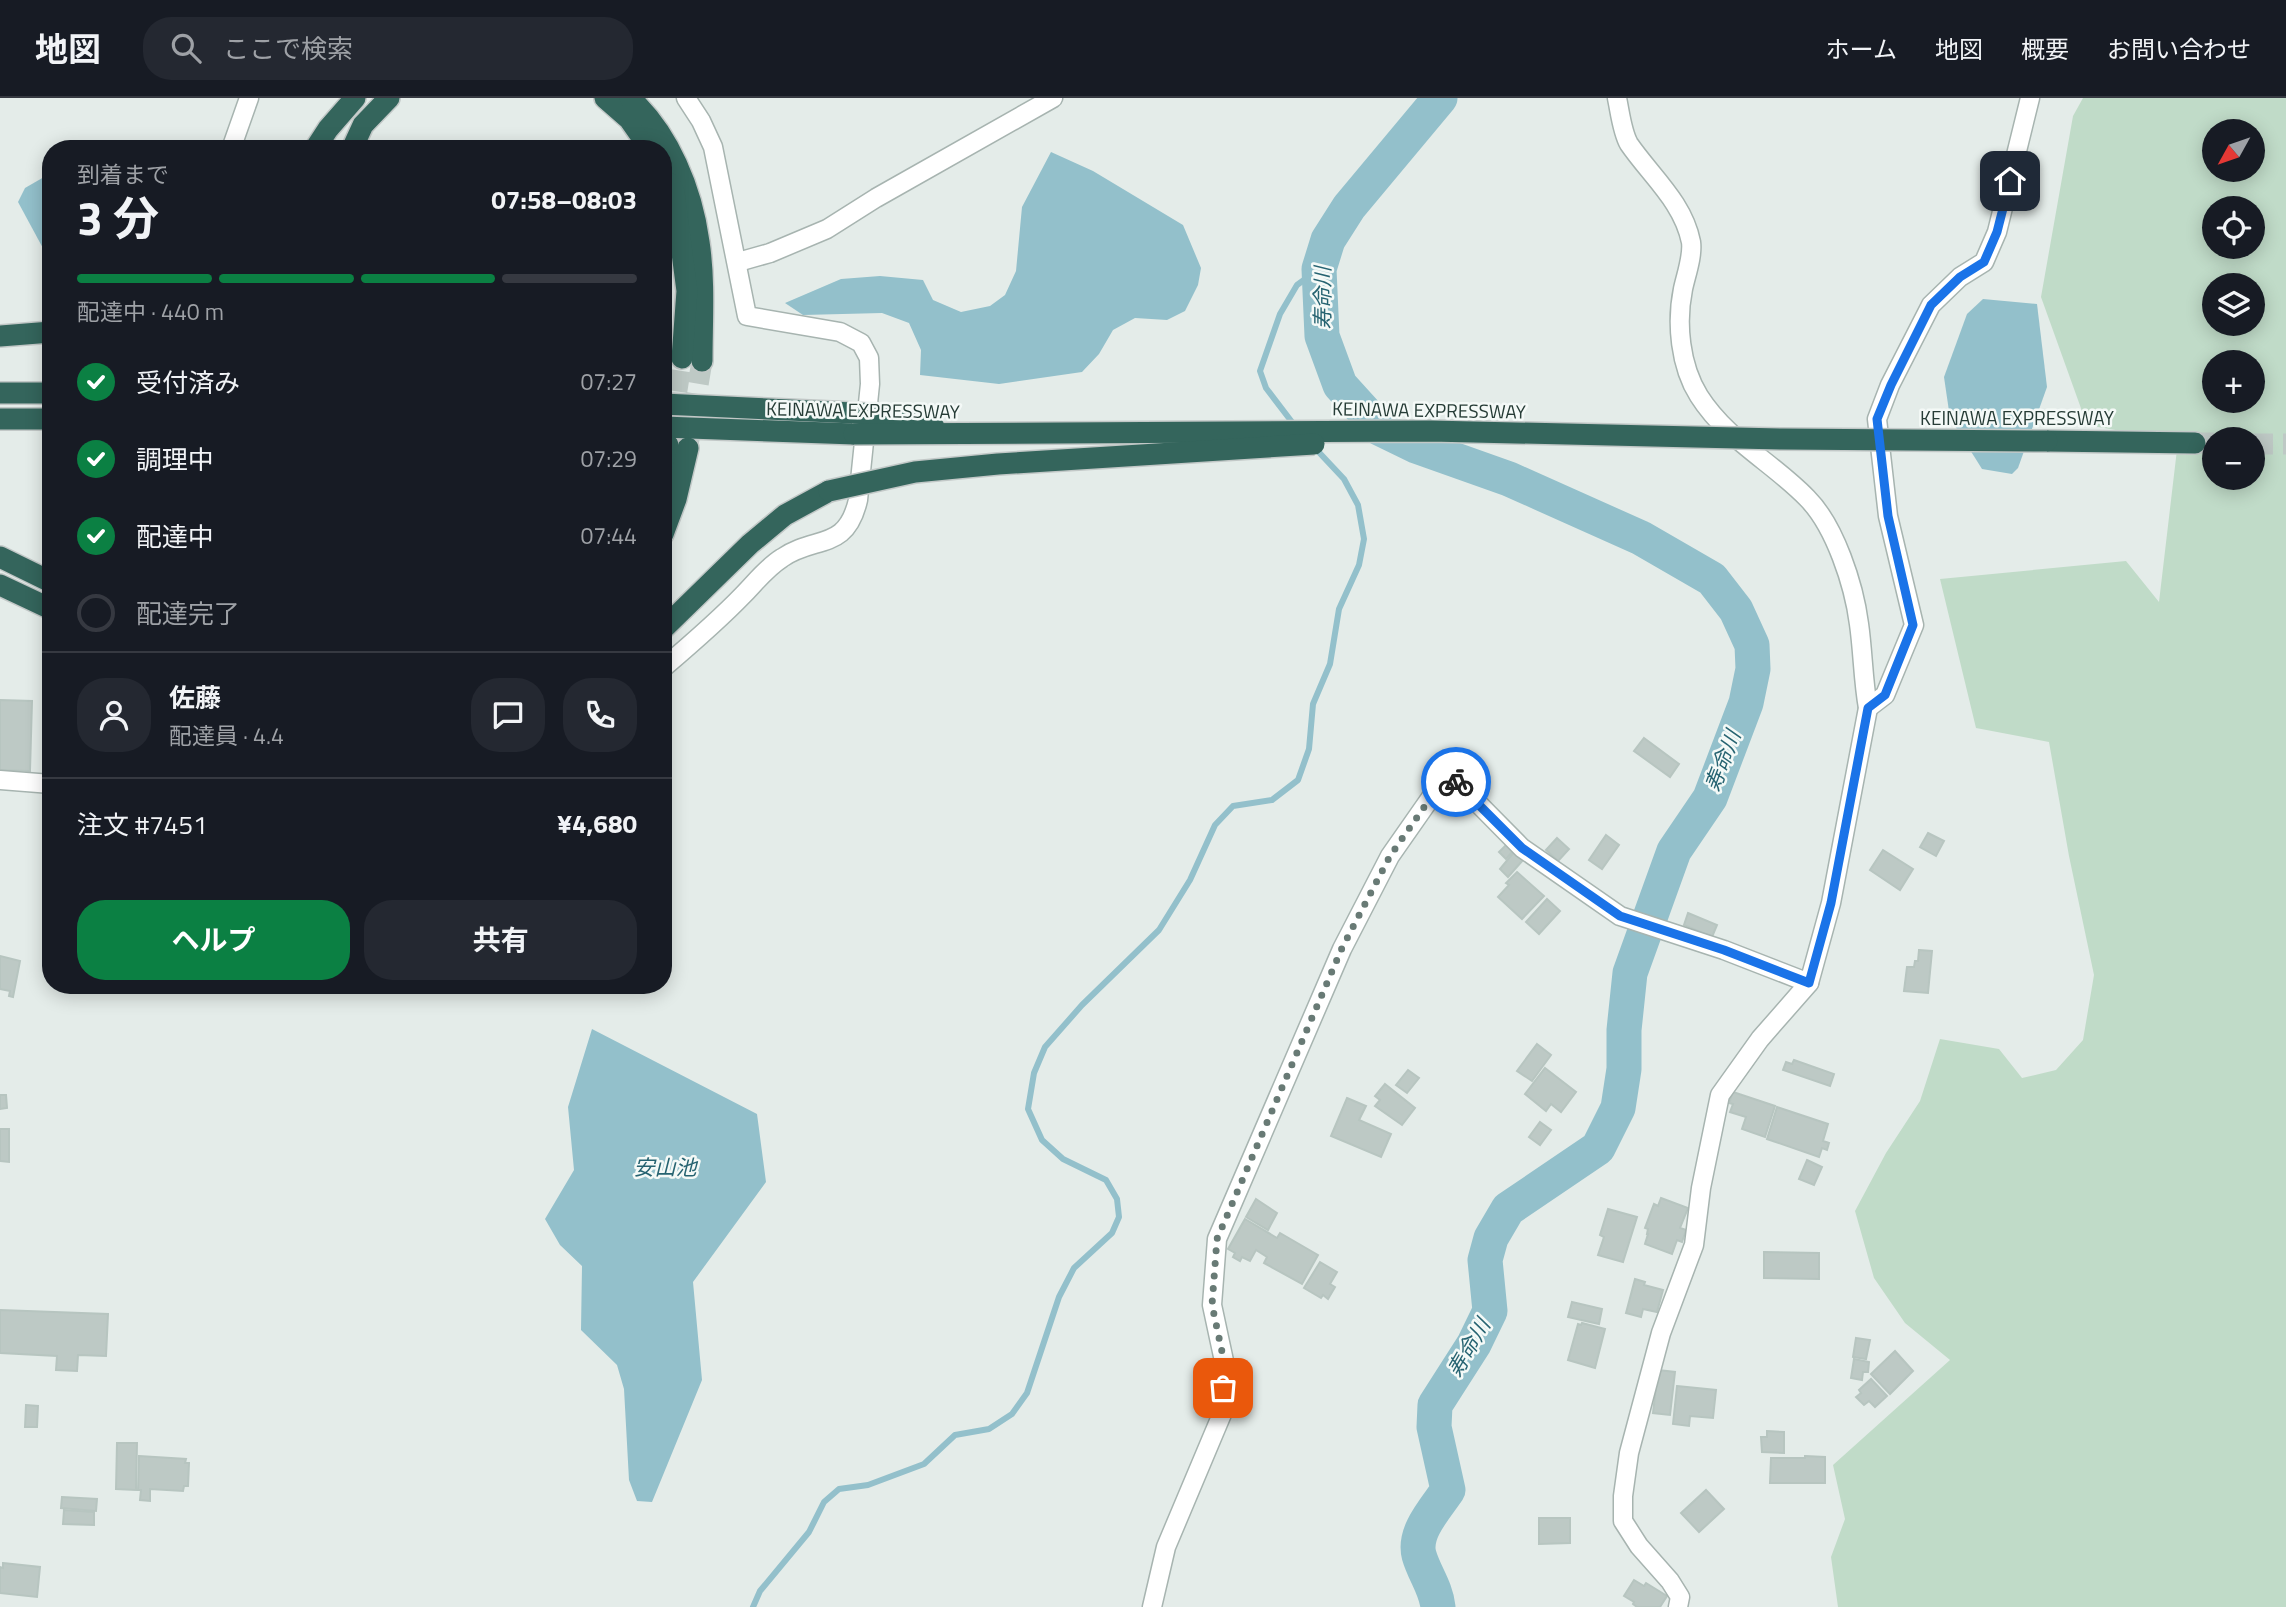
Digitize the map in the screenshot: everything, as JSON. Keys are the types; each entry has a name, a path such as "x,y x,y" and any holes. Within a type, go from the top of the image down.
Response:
{"highway":[{"path":"321,140 355,98"},
{"path":"356,140 363,125 389,98"},
{"path":"605,98 629,119 644,140"},
{"path":"630,98 643,110 663,140"},
{"path":"672,156 685,184 699,241 692,359 684,264 672,188"},
{"path":"0,336 42,333"},
{"path":"0,393 42,393"},
{"path":"672,405 853,424"},
{"path":"0,419 42,419"},
{"name":"KEINAWA EXPRESSWAY","path":"673,440 853,424 961,434 1430,431 1782,439 2195,443"},
{"path":"672,620 776,522 829,491 915,472 1010,463 1343,442 1430,431"},
{"path":"672,510 676,499 673,440"},
{"path":"0,558 42,578"},
{"path":"0,585 42,605"}],"street":[{"path":"234,140 249,98"},
{"path":"672,660 734,604 763,572 783,557 801,548 833,539 842,532 858,500 870,384 869,358 861,343 840,332 747,316 713,147 686,98"},
{"path":"738,261 770,253 827,229 898,185 1053,98"},
{"path":"1617,98 1628,141 1664,188 1686,223 1689,234 1692,246 1680,303 1683,360 1699,396 1735,439 1808,498 1831,531 1853,593 1868,708 1831,903 1809,983 1760,1039 1720,1095 1701,1188 1694,1245 1661,1333 1629,1453 1623,1496 1623,1521 1639,1546 1670,1581 1680,1597 1678,1607"},
{"path":"1868,708 1885,695 1913,625 1888,516 1877,419 1931,305 1960,277 1984,262 1997,232 2031,98"},
{"path":"1152,1607 1166,1547 1222,1414 1224,1361 1212,1305 1217,1239 1342,948 1390,856 1448,773 1522,848 1620,916 1724,950 1809,983"},
{"path":"0,780 42,783"}],"green space":[{"path":"2083,98 2286,98 2286,1607 1838,1607 1831,1557 1845,1519 1833,1465 1950,1360 1905,1323 1874,1278 1855,1211 1886,1153 1920,1101 1940,1039 1999,1049 2022,1078 2056,1070 2083,1040 2094,975 2049,742 1976,728 1940,579 2126,561 2159,602 2178,441 2087,425 2041,297 2073,116"}],"water":[{"path":"1051,152 1093,171 1183,225 1201,268 1198,285 1185,311 1167,320 1135,318 1113,330 1099,354 1082,372 999,384 920,375 921,350 909,323 882,313 803,315 785,303 841,279 880,276 923,280 933,300 961,312 990,306 1005,295 1016,271 1022,207"},
{"path":"42,178 42,246 18,202 25,188"},
{"path":"1983,299 2037,304 2047,387 2018,468 2012,474 1982,469 1950,418 1944,377 1967,314"},
{"name":"安山池","path":"592,1029 757,1114 766,1182 693,1282 702,1380 652,1502 637,1501 629,1480 624,1389 617,1365 581,1330 582,1266 560,1245 545,1219 574,1170 568,1107"}],"building":[{"path":"0,700 32,701 30,771 0,770"},
{"path":"1644,738 1679,764 1670,777 1634,751"},
{"path":"1928,833 1944,841 1936,856 1920,847"},
{"path":"1606,835 1619,845 1602,869 1589,860"},
{"path":"1557,838 1569,849 1558,861 1546,850"},
{"path":"1506,845 1513,851 1506,859 1499,852"},
{"path":"1883,850 1913,869 1900,890 1870,870"},
{"path":"1514,852 1523,860 1508,877 1500,869"},
{"path":"1517,872 1544,896 1522,919 1498,897 1509,885 1506,883"},
{"path":"1547,899 1560,911 1539,934 1526,922"},
{"path":"1688,913 1717,925 1712,937 1684,925"},
{"path":"1919,950 1932,951 1928,993 1904,991 1907,967 1914,967 1915,961 1918,961"},
{"path":"0,956 20,961 13,997 9,996 10,991 0,989"},
{"path":"1537,1044 1551,1055 1532,1081 1517,1071"},
{"path":"1794,1060 1834,1074 1830,1086 1783,1070 1786,1062 1792,1064"},
{"path":"1545,1068 1576,1092 1561,1112 1551,1104 1546,1111 1525,1094"},
{"path":"1408,1070 1419,1078 1407,1093 1396,1085"},
{"path":"1385,1084 1415,1108 1402,1125 1375,1106 1380,1100 1375,1096"},
{"path":"1733,1092 1775,1106 1765,1137 1742,1129 1746,1117 1730,1112 1733,1104 1729,1103"},
{"path":"0,1095 6,1095 7,1108 0,1109"},
{"path":"1347,1098 1366,1106 1359,1120 1391,1134 1381,1157 1331,1136"},
{"path":"1777,1107 1828,1124 1823,1141 1829,1143 1827,1150 1822,1148 1819,1157 1767,1139"},
{"path":"1540,1122 1551,1130 1540,1145 1529,1137"},
{"path":"0,1129 9,1129 9,1162 0,1161"},
{"path":"1807,1160 1822,1167 1814,1185 1799,1179"},
{"path":"1661,1198 1688,1208 1680,1228 1686,1230 1682,1242 1677,1240 1672,1254 1645,1244 1648,1229 1645,1228 1654,1204 1658,1206"},
{"path":"1256,1199 1277,1213 1268,1230 1246,1217"},
{"path":"1608,1209 1637,1217 1623,1262 1598,1255 1604,1237 1600,1235"},
{"path":"1245,1219 1277,1238 1280,1233 1318,1255 1302,1284 1264,1263 1267,1257 1256,1250 1250,1261 1242,1257 1240,1261 1233,1257 1235,1253 1228,1249"},
{"path":"1764,1252 1819,1253 1819,1279 1764,1278"},
{"path":"1320,1262 1337,1272 1330,1284 1335,1287 1328,1299 1304,1288"},
{"path":"1635,1279 1645,1282 1644,1285 1663,1290 1657,1312 1643,1309 1641,1317 1626,1313"},
{"path":"1572,1302 1602,1309 1599,1324 1568,1317"},
{"path":"0,1310 108,1314 106,1356 78,1355 77,1371 56,1370 57,1356 0,1353"},
{"path":"1578,1324 1605,1329 1595,1368 1568,1360"},
{"path":"1856,1338 1870,1340 1866,1359 1853,1357"},
{"path":"1895,1351 1913,1371 1890,1394 1871,1374"},
{"path":"1854,1359 1869,1362 1868,1372 1863,1372 1862,1380 1851,1378"},
{"path":"1658,1370 1675,1372 1670,1415 1653,1413"},
{"path":"1871,1379 1887,1396 1875,1407 1869,1401 1864,1405 1856,1397 1861,1393 1859,1390"},
{"path":"1677,1386 1716,1390 1713,1418 1690,1416 1689,1426 1673,1424"},
{"path":"26,1405 38,1406 37,1427 25,1427"},
{"path":"1767,1431 1784,1432 1784,1453 1762,1452 1761,1437 1767,1437"},
{"path":"117,1443 137,1443 136,1490 116,1489"},
{"path":"139,1456 186,1459 185,1463 189,1463 188,1486 184,1486 183,1491 150,1489 150,1501 140,1500"},
{"path":"1825,1457 1825,1483 1770,1483 1771,1458"},
{"path":"1706,1490 1724,1509 1699,1532 1681,1513"},
{"path":"62,1497 97,1499 96,1511 61,1508"},
{"path":"64,1510 94,1512 94,1525 63,1524"},
{"path":"1539,1518 1570,1518 1570,1543 1539,1544"},
{"path":"3,1563 40,1567 37,1597 0,1593 0,1567 3,1568"},
{"path":"1634,1580 1644,1586 1646,1583 1667,1596 1660,1607 1637,1607 1624,1596"}],"waterway":[{"name":"寿命川","path":"1438,1607 1435,1593 1421,1562 1418,1546 1422,1529 1448,1490 1434,1427 1435,1405 1474,1344 1490,1311 1485,1260 1491,1238 1508,1209 1598,1148 1618,1108 1624,1069 1624,1030 1630,973 1674,851 1710,798 1746,703 1753,669 1752,645 1736,610 1712,579 1641,538 1509,479 1416,446 1379,428 1340,385 1322,336 1319,269 1328,240 1349,207 1440,98"},
{"path":"1295,426 1266,388 1260,371 1280,314 1297,285 1319,269"},
{"path":"753,1607 760,1591 809,1532 824,1502 839,1489 868,1485 924,1464 955,1435 989,1429 1012,1414 1027,1393 1059,1297 1074,1268 1112,1233 1119,1217 1117,1199 1106,1180 1063,1159 1042,1140 1028,1109 1034,1073 1045,1047 1082,1005 1159,930 1190,880 1215,825 1233,806 1272,800 1298,780 1309,749 1313,704 1330,664 1339,609 1359,565 1364,539 1358,505 1344,479 1314,447"}],"tunnel":[{"path":"672,422 682,358"},
{"path":"688,445 702,361"},
{"path":"2195,443 2202,443"},
{"path":"2265,444 2286,444"}],"way so far":[{"path":"1223,1388 1224,1361 1212,1305 1217,1239 1342,948 1390,856 1448,773 1456,782"}],"route":[{"path":"1456,782 1522,848 1620,916 1724,950 1809,983 1831,903 1868,708 1885,695 1913,625 1888,516 1877,419 1931,305 1960,277 1984,262 1997,232 2010,181"}]}
